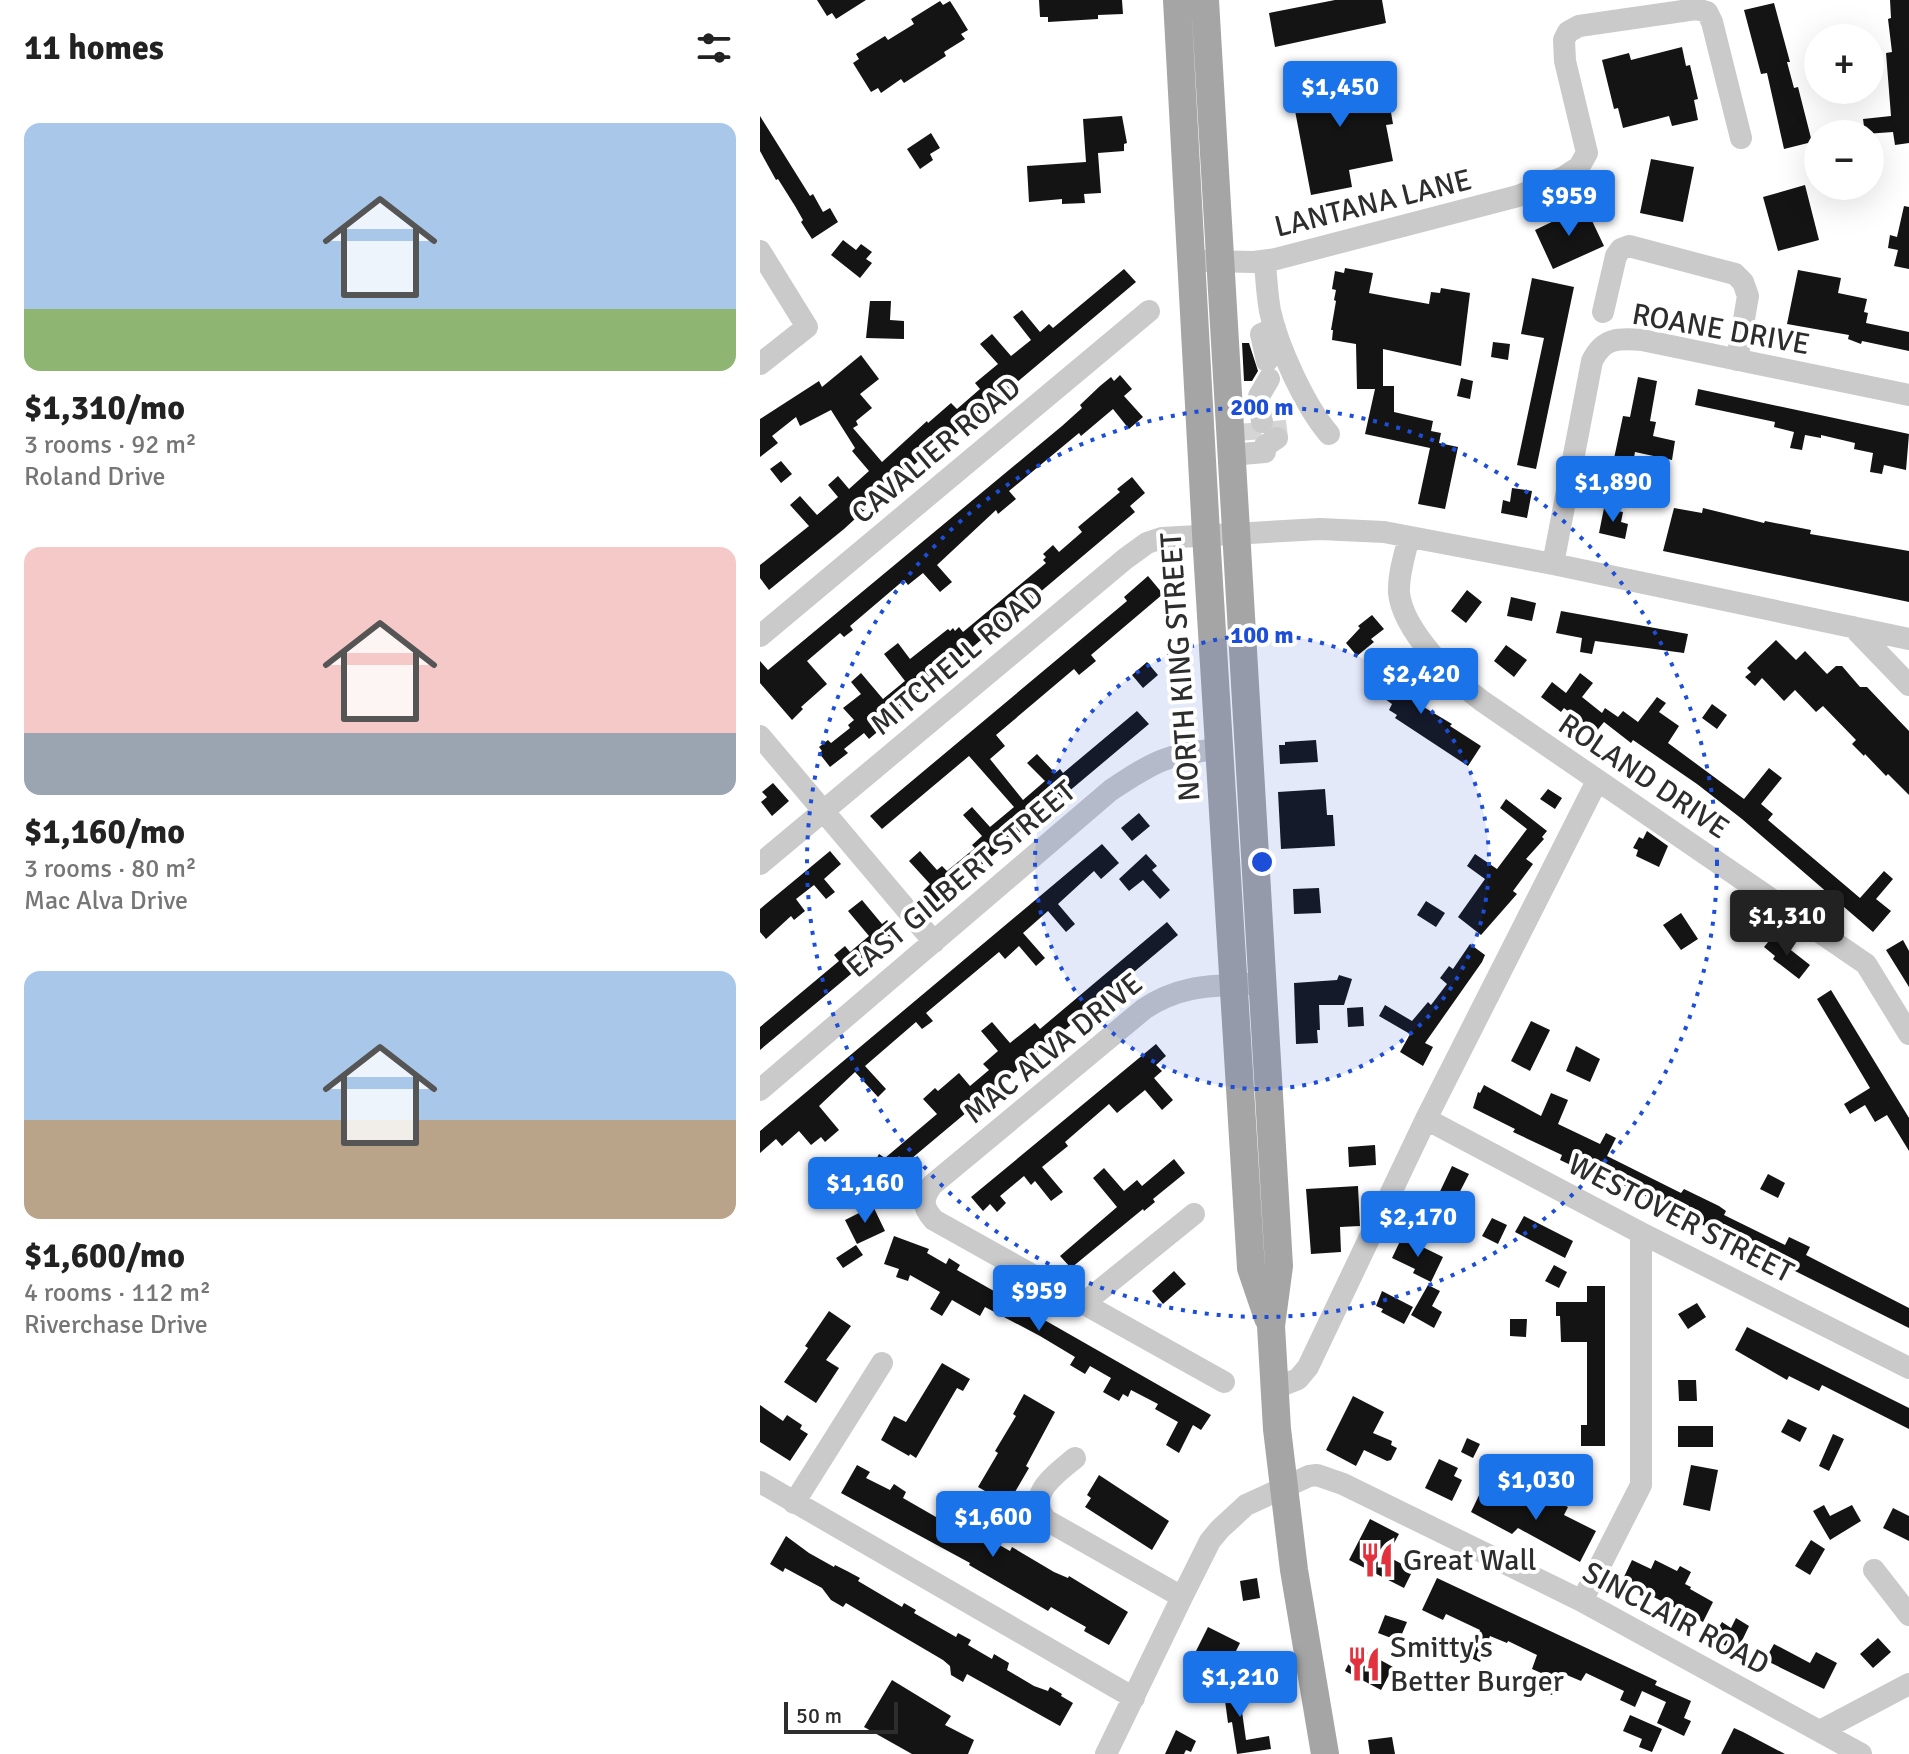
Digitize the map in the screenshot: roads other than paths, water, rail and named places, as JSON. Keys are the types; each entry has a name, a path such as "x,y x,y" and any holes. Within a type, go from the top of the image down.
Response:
{"main road":[{"name":"NORTH KING STREET","path":"1177,0 1205,261 1260,433 1235,532 1247,984"},
{"name":"NORTH KING STREET","path":"1205,0 1206,534 1219,749 1279,1266 1271,1326 1273,1389 1283,1486 1325,1754"}],"street":[{"name":"LANTANA LANE","path":"1205,261 1265,261 1518,196 1579,167 1585,161 1587,145 1564,50 1568,32 1579,26 1696,9 1707,12 1741,138"},
{"path":"1603,312 1616,256 1621,249 1629,246 1735,274 1743,282 1748,296 1737,360"},
{"path":"760,251 807,327 760,364"},
{"path":"1260,433 1259,396 1268,370 1265,261"},
{"name":"CAVALIER ROAD","path":"760,636 1149,311"},
{"path":"1268,331 1311,411 1329,434"},
{"name":"ROANE DRIVE","path":"1553,564 1592,361 1597,349 1610,341 1622,338 1642,340 1909,395"},
{"name":"MITCHELL ROAD","path":"760,864 1137,550 1162,538 1342,529 1409,537 1909,639"},
{"name":"ROLAND DRIVE","path":"1409,537 1401,574 1400,595 1405,613 1432,654 1459,684 1866,964 1909,1034"},
{"path":"1853,627 1909,685"},
{"path":"760,736 934,942"},
{"name":"EAST GILBERT STREET","path":"760,1090 1111,790 1159,760 1175,754 1219,749"},
{"path":"1273,1389 1298,1379 1308,1367 1426,1119 1597,781"},
{"name":"MAC ALVA DRIVE","path":"1224,1382 934,1220 923,1204 925,1194 932,1185 1110,1034 1152,1003 1185,989 1247,984"},
{"name":"WESTOVER STREET","path":"1426,1119 1641,1233 1909,1368"},
{"path":"1084,1303 1194,1214"},
{"path":"1582,1601 1641,1485 1641,1233"},
{"path":"794,1503 882,1363"},
{"path":"1075,1458 1045,1483 1038,1504 1040,1514 1182,1597"},
{"name":"SINCLAIR ROAD","path":"1106,1754 1210,1541 1246,1505 1309,1476 1330,1478 1582,1601 1861,1754"},
{"path":"760,1482 1134,1698"},
{"path":"1874,1570 1909,1615"},
{"path":"1820,1731 1909,1684"}],"tunnel":[{"path":"1275,421 1277,438"},
{"path":"1250,423 1251,440"}],"place":[{"name":"Great Wall","path":"1377,1560"},
{"name":"Smitty's Better Burger","path":"1364,1664"}]}
